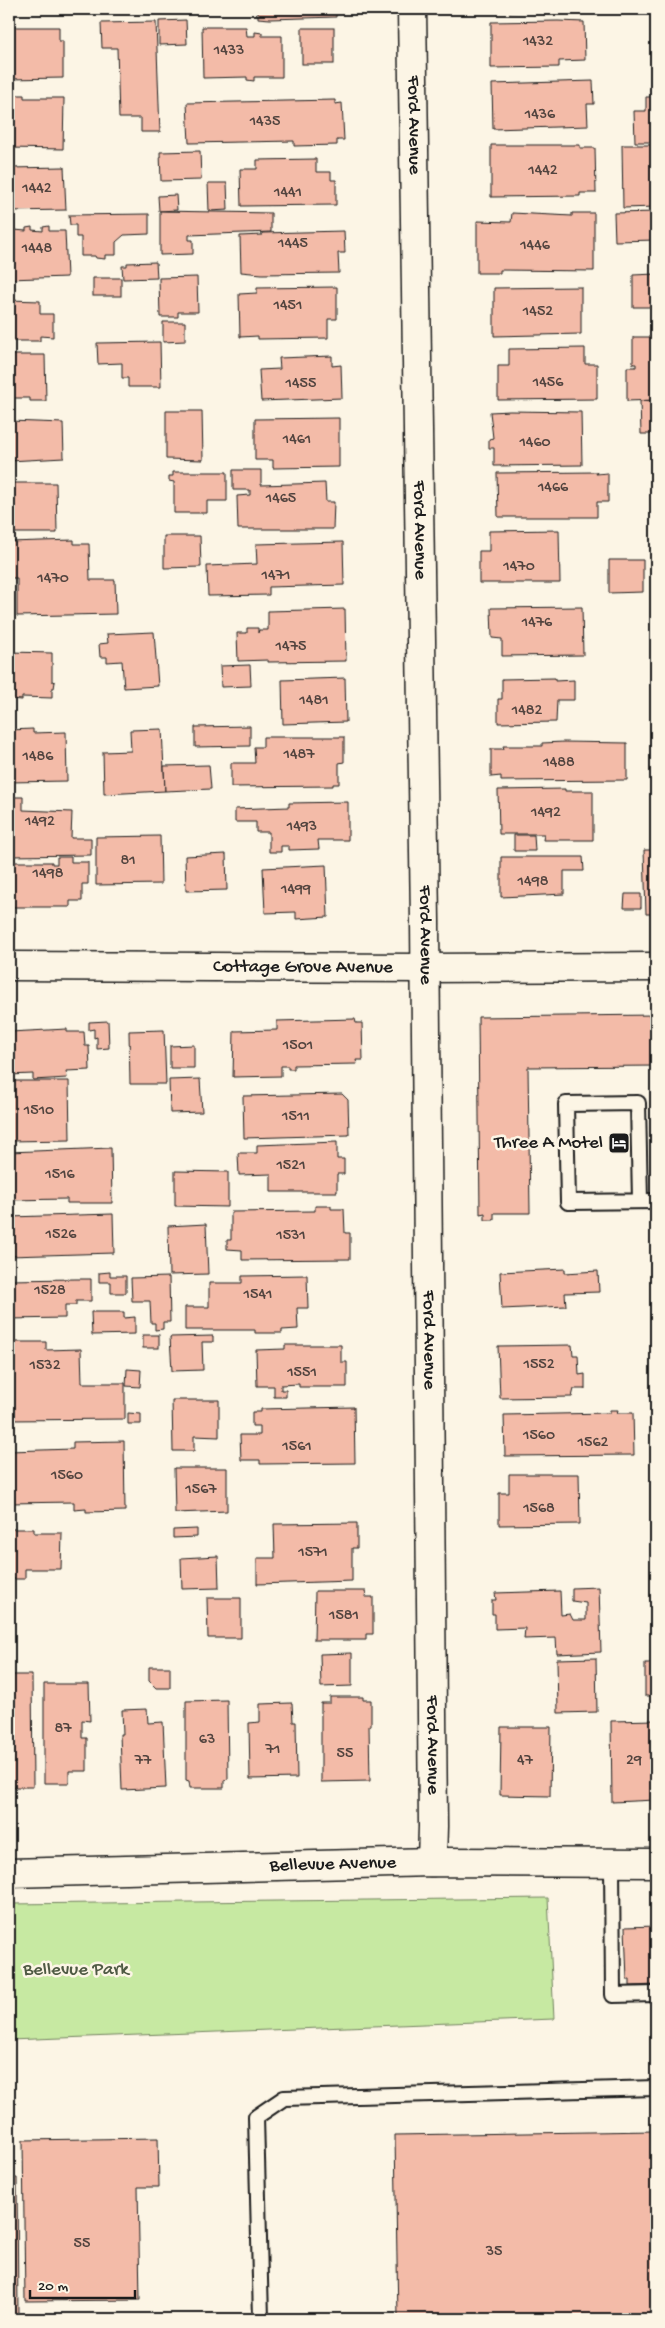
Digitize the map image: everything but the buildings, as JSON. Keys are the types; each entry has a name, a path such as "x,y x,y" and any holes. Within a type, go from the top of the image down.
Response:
{"street":[{"name":"Ford Avenue","path":"412,9 425,968 432,1862"},
{"name":"Cottage Grove Avenue","path":"9,966 425,968 656,966"},
{"name":"Bellevue Avenue","path":"9,1873 432,1862 656,1863"}],"lane":[{"path":"640,1201 638,1103 566,1104 568,1202 656,1201"},
{"path":"612,1863 614,1995 656,1994"},
{"path":"261,2319 256,2117 284,2098 656,2088"}],"green space":[{"name":"Bellevue Park","path":"548,1898 554,2019 9,2040 9,1904"}],"place":[{"name":"Three A Motel","path":"619,1143"}]}
